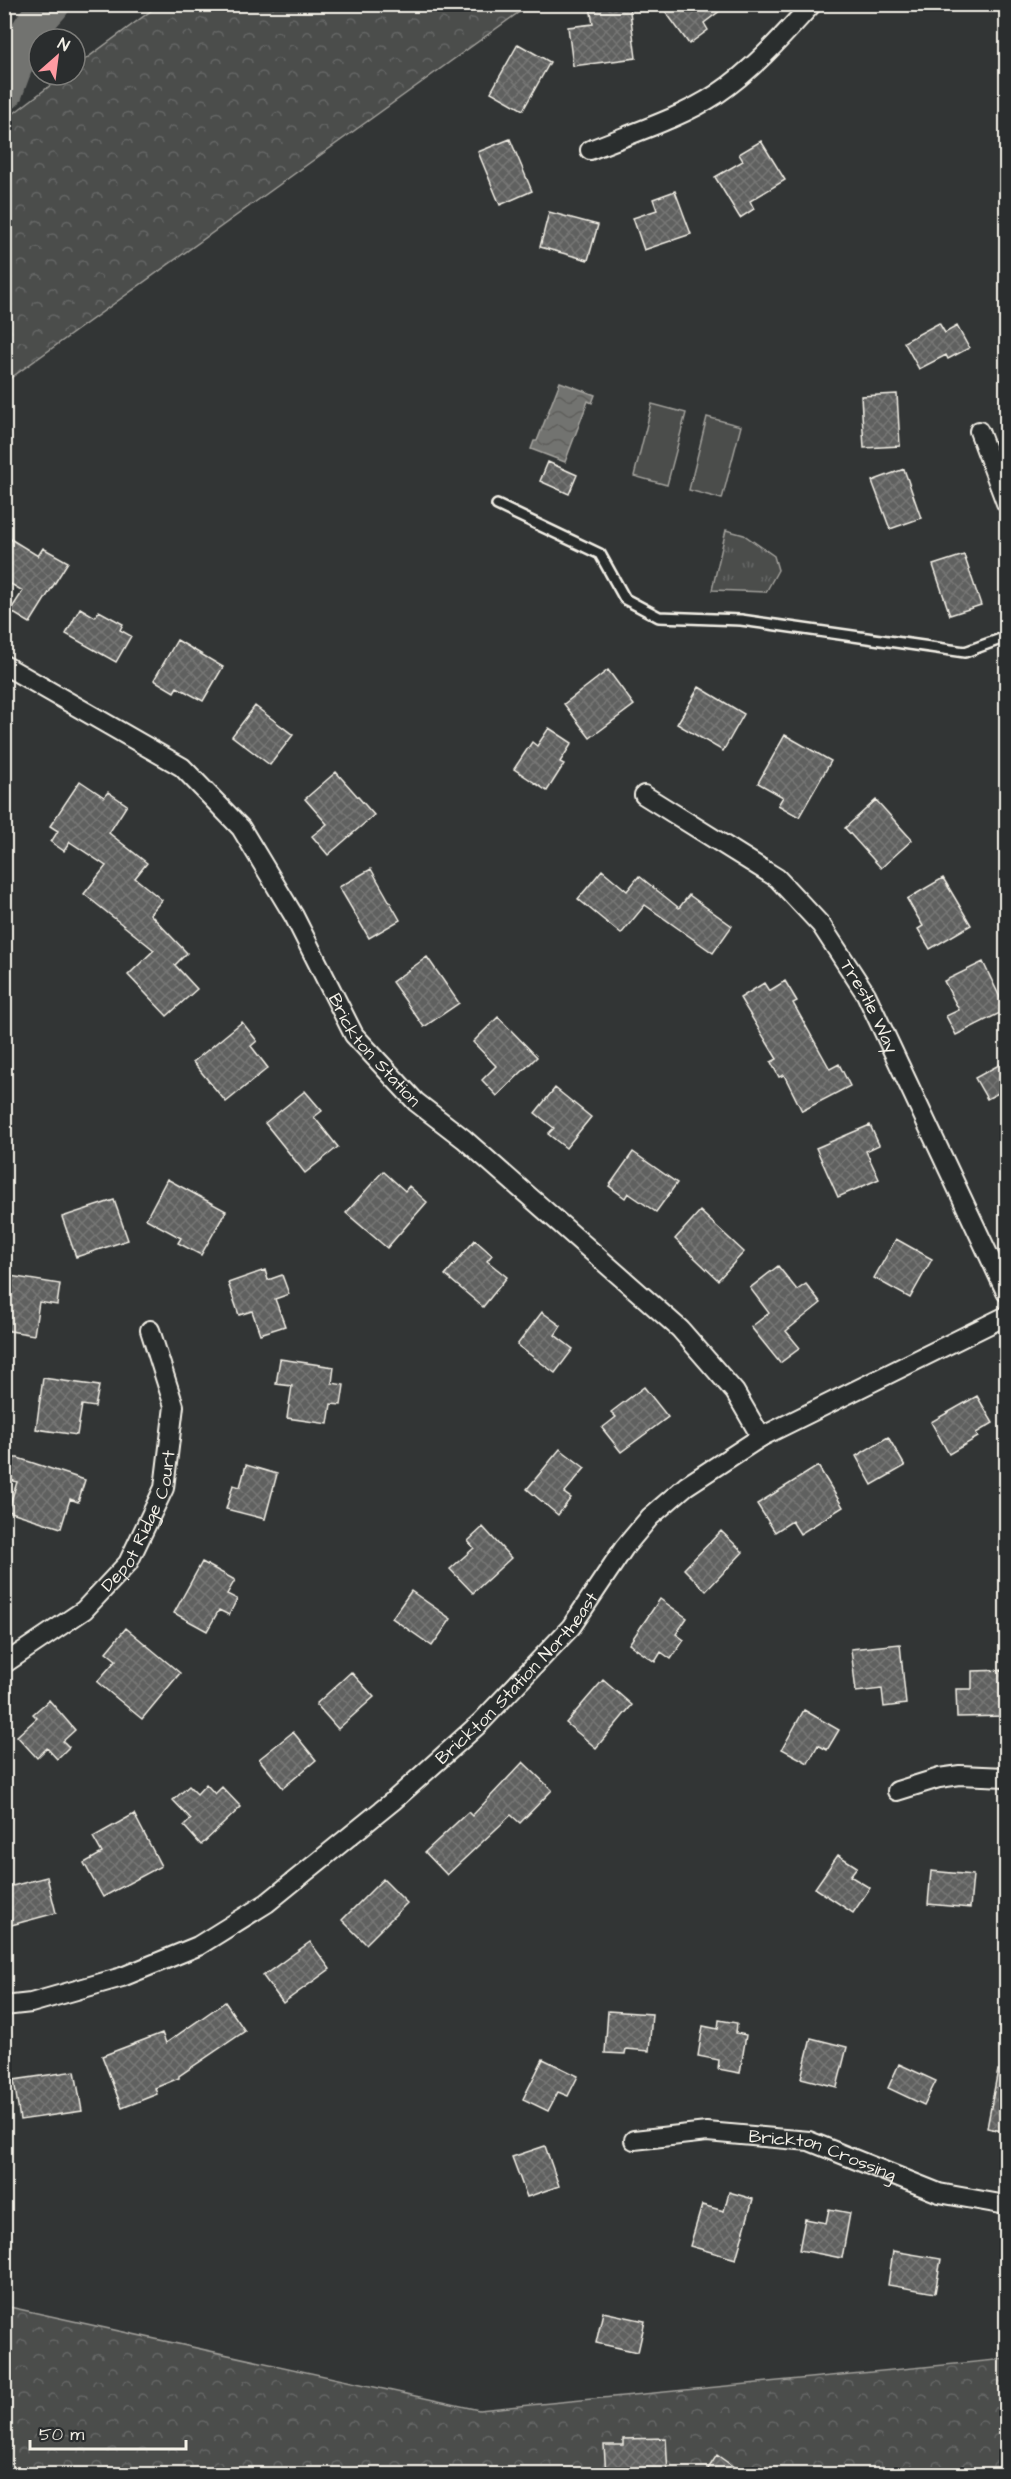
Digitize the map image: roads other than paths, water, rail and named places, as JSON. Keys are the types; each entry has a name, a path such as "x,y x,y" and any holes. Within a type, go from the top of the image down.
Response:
{"street":[{"path":"590,150 671,117 717,93 764,55 812,4"},
{"path":"979,431 1006,503"},
{"name":"Brickton Station","path":"4,665 182,767 241,828 294,916 354,1035 416,1102 464,1139 680,1329 735,1392 761,1437"},
{"name":"Trestle Way","path":"644,795 777,878 820,925 866,994 1006,1292"},
{"name":"Brickton Station Northeast","path":"4,2006 31,2003 122,1977 198,1946 267,1903 393,1801 480,1723 571,1627 624,1548 650,1516 686,1486 761,1437 1006,1316"},
{"name":"Depot Ridge Court","path":"4,1664 84,1610 128,1563 164,1488 174,1406 150,1330"},
{"path":"897,1791 939,1778 960,1775 1006,1777"},
{"name":"Brickton Crossing","path":"634,2140 707,2132 809,2141 939,2193 1006,2205"}],"lane":[{"path":"497,505 600,554 625,599 659,617 741,620 965,652 1006,637"}],"water":[{"path":"560,382 595,395 592,403 588,401 565,462 531,449 534,441 537,441"}],"waterway":[{"path":"4,92 17,56 28,35 51,4"}]}
